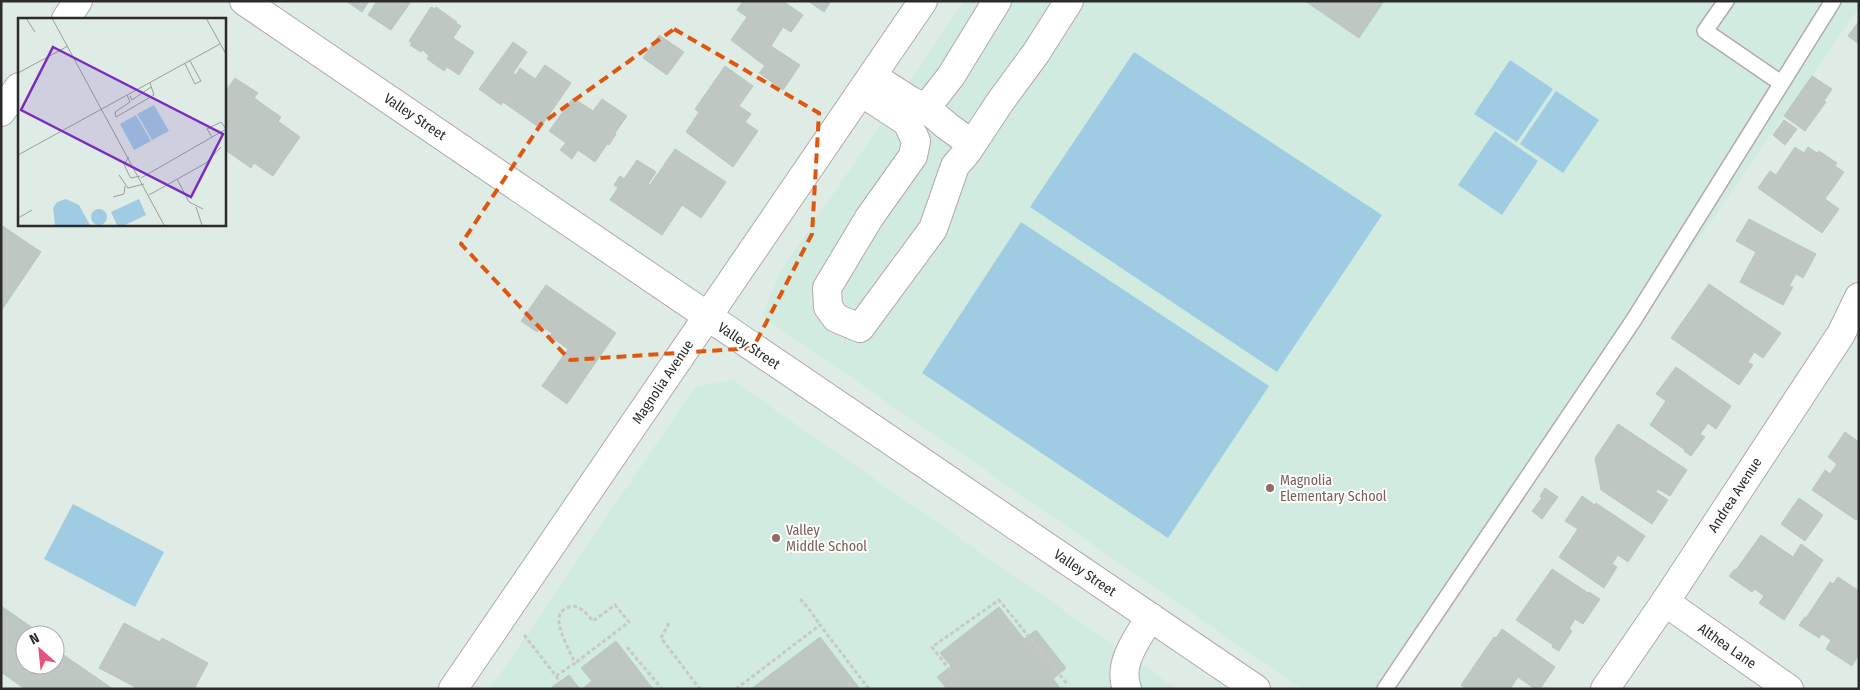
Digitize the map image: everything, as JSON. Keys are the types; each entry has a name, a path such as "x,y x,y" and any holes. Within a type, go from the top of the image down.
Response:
{"street":[{"path":"67,18 78,1"},
{"name":"Valley Street","path":"244,1 1256,689"},
{"name":"Magnolia Avenue","path":"453,689 923,1"},
{"path":"926,108 951,76 997,1"},
{"path":"867,84 907,122 916,141 913,156 869,218 826,288 828,306 836,318 860,328 933,229 955,166 1036,53 1069,1"},
{"path":"867,84 926,108 972,144"},
{"path":"1,112 18,88"},
{"name":"Andrea Avenue","path":"1605,689 1665,602 1842,334 1859,297"},
{"name":"Althea Lane","path":"1665,602 1790,689"},
{"path":"1127,689 1125,684 1125,661 1150,617"}],"lane":[{"path":"1726,1 1706,31 1781,83"},
{"path":"1385,689 1633,320 1833,1"}],"path":[{"path":"800,599 869,689"},
{"path":"956,689 946,677 952,673 932,647 999,600 1068,685"},
{"path":"556,676 574,663 629,622 615,605 594,621 578,607 566,608 560,612 561,627 574,663"},
{"path":"669,623 662,638 700,689"},
{"path":"736,689 820,625"},
{"path":"524,635 560,682"},
{"path":"627,647 662,689"}],"highlighted area":[{"path":"674,29 819,113 812,234 753,348 570,360 461,244 541,124"}],"shaded area":[{"name":"Magnolia Elementary School","path":"964,1 1859,1 1859,8 1655,302 1396,689 1302,689 762,316 781,271"},
{"path":"1134,52 1382,215 1277,372 1030,207"},
{"path":"1510,60 1553,89 1517,142 1474,114"},
{"path":"1556,91 1599,120 1563,173 1520,144"},
{"path":"1495,131 1538,161 1502,215 1458,185"},
{"path":"1021,222 1269,386 1168,538 922,373"},
{"name":"Valley Middle School","path":"732,380 1177,689 490,689 695,387"},
{"path":"73,504 164,552 135,607 44,559"}],"building":[{"path":"346,1 369,1 362,12"},
{"path":"377,1 407,1 410,3 391,30 368,15"},
{"path":"743,1 783,1 803,15 791,32 783,27 771,46 800,65 783,90 759,73 765,66 731,40 747,17 737,10"},
{"path":"808,1 831,1 824,12"},
{"path":"1305,1 1384,1 1359,38"},
{"path":"431,7 435,9 436,7 461,26 453,38 474,52 459,75 447,67 444,71 427,59 429,56 423,50 421,52 410,45 412,43 409,41"},
{"path":"1859,21 1859,44 1848,36"},
{"path":"659,35 684,52 667,75 643,58"},
{"path":"513,42 527,52 513,73 516,75 520,68 535,79 545,65 571,83 540,128 503,102 501,105 479,89"},
{"path":"725,66 753,86 739,106 751,114 745,122 758,131 733,167 686,132 699,112 695,109"},
{"path":"1812,76 1832,89 1824,101 1826,102 1805,131 1784,116"},
{"path":"235,78 258,93 254,98 281,117 278,121 300,137 273,176 254,163 251,168 225,150 225,112 228,107 225,105 225,92"},
{"path":"573,98 593,111 602,99 627,116 609,145 607,144 595,162 578,150 572,159 560,150 566,143 549,131"},
{"path":"1784,120 1797,129 1785,145 1773,135"},
{"path":"1795,147 1804,153 1808,147 1817,153 1819,151 1837,163 1835,166 1844,172 1825,199 1839,209 1822,233 1758,188 1770,171 1776,175"},
{"path":"675,149 726,182 701,218 682,205 662,235 610,200 618,188 614,185 620,176 624,179 637,160 656,172 648,184 650,185"},
{"path":"1749,219 1816,254 1803,278 1796,274 1789,286 1793,287 1783,305 1740,282 1756,252 1736,241"},
{"path":"1,225 41,252 1,311"},
{"path":"1709,284 1781,333 1763,358 1754,352 1748,362 1753,365 1739,385 1671,338"},
{"path":"546,285 616,333 567,404 542,386 568,349 550,336 552,333 541,326 537,332 521,321"},
{"path":"1676,367 1731,406 1716,429 1708,423 1700,434 1705,437 1691,456 1650,425 1666,401 1656,394"},
{"path":"1618,424 1687,470 1670,496 1658,489 1656,492 1668,500 1652,524 1601,490 1595,458"},
{"path":"1845,432 1859,442 1859,516 1856,520 1812,490 1825,470 1830,474 1837,464 1828,457"},
{"path":"1545,488 1558,497 1542,519 1532,511 1542,498 1540,496"},
{"path":"1582,496 1595,505 1596,503 1645,536 1628,562 1618,555 1612,564 1617,567 1604,588 1559,557 1578,529 1565,521"},
{"path":"1799,498 1823,515 1805,541 1781,524"},
{"path":"1761,535 1793,557 1801,544 1823,560 1784,620 1759,603 1764,596 1755,589 1752,592 1729,576 1736,570"},
{"path":"1552,569 1600,599 1583,624 1575,619 1569,629 1572,631 1559,651 1516,620"},
{"path":"1838,577 1859,591 1859,654 1852,666 1826,649 1831,640 1822,634 1819,638 1799,625 1806,618 1830,582 1833,584"},
{"path":"1,606 29,625 15,625 15,675 65,675 65,656 113,689 25,689 1,672"},
{"path":"999,607 1024,639 1036,630 1066,668 1053,679 1061,689 947,689 937,677 951,666 940,653"},
{"path":"124,623 160,642 162,638 208,663 194,689 134,689 135,687 99,668"},
{"path":"1502,629 1555,667 1540,689 1535,689 1518,677 1510,689 1466,689 1461,685 1494,637 1496,638"},
{"path":"820,637 860,689 751,689"},
{"path":"616,641 653,689 582,689 592,681 581,668"},
{"path":"569,675 580,689 554,689 552,687"}],"place":[{"name":"Magnolia Elementary School","path":"1270,488"},
{"name":"Valley Middle School","path":"776,538"}]}
